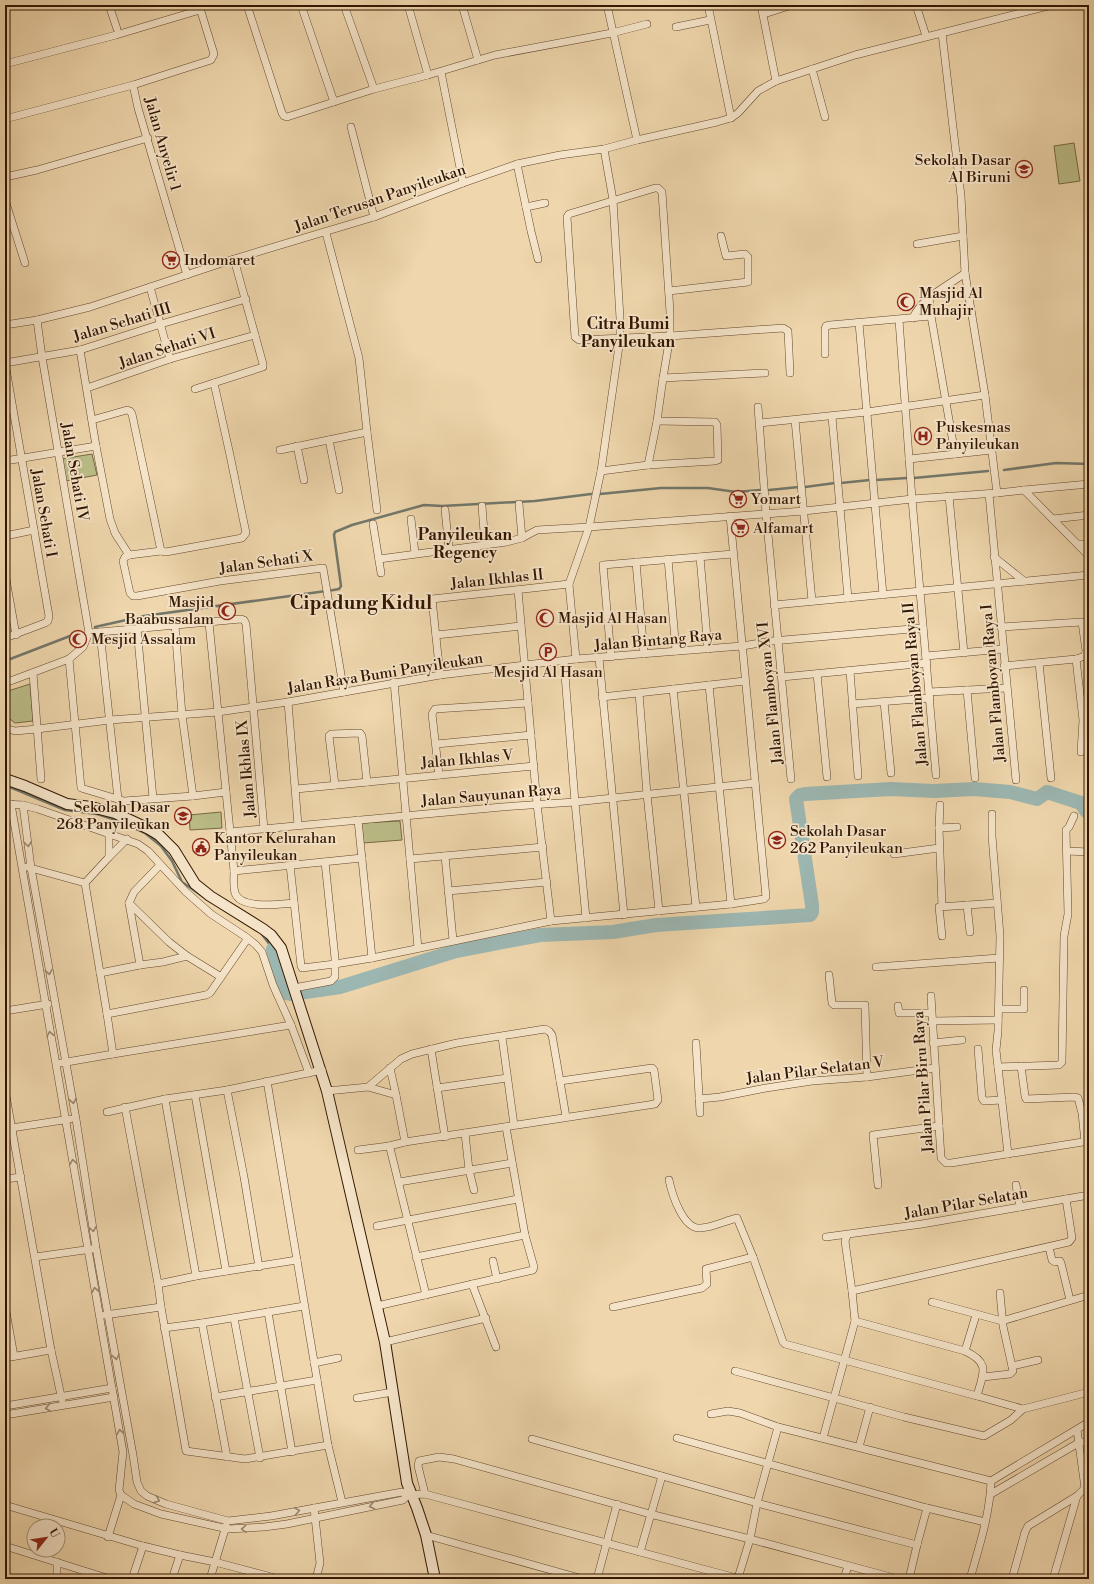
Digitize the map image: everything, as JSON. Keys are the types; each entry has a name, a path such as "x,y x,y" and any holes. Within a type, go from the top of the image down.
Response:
{"street":[{"path":"109,5 117,28"},
{"path":"247,5 284,116 287,117 374,89 440,72 511,51 612,33 647,24"},
{"path":"301,5 334,102"},
{"path":"344,5 374,89"},
{"path":"408,5 428,75"},
{"path":"462,5 478,60"},
{"path":"606,5 637,140"},
{"path":"708,5 731,118 738,113 758,91 776,81 855,55 1052,5"},
{"path":"761,5 764,14 776,81"},
{"path":"764,14 792,5"},
{"path":"916,5 926,36"},
{"path":"5,64 116,35 199,7"},
{"name":"Jalan Anyelir 1","path":"187,275 138,108 133,85 211,60 214,57 199,7"},
{"path":"676,27 710,20"},
{"path":"942,33 956,147 965,273 985,395 997,493"},
{"path":"812,69 825,117"},
{"path":"440,72 463,183"},
{"path":"5,119 133,85"},
{"name":"Jalan Terusan Panyileukan","path":"5,325 37,322 90,307 234,259 374,217 517,164 560,155 604,149 731,118"},
{"path":"351,127 374,217"},
{"path":"5,177 37,170 148,138"},
{"path":"576,659 569,584 589,527 601,471 620,339 613,200 604,149"},
{"path":"517,164 538,259"},
{"path":"648,465 657,421 662,378 670,336 669,291 660,189 655,188 569,214 567,217 575,337 578,340 620,339 670,336 783,328 788,331 790,373"},
{"path":"5,200 25,263"},
{"path":"526,207 545,203"},
{"path":"326,232 359,358 376,510"},
{"path":"669,291 748,281 748,257 745,254 726,256 721,236"},
{"path":"917,244 963,236"},
{"path":"195,389 262,367 263,364 234,259"},
{"path":"913,318 917,310 929,298 965,273"},
{"path":"150,287 170,359"},
{"path":"929,298 955,454"},
{"name":"Jalan Sehati III","path":"5,363 80,350 246,299"},
{"path":"825,354 826,326 931,316"},
{"name":"Jalan Flamboyan Raya II","path":"899,320 912,499 936,775"},
{"name":"Jalan Sehati IV","path":"37,322 89,634"},
{"path":"859,323 883,595"},
{"name":"Jalan Sehati VI","path":"87,388 170,359 255,335"},
{"path":"80,350 110,519 115,533 129,555 162,551 166,552 208,545 242,538 245,536 246,533 214,383"},
{"name":"Jalan Sehati I","path":"5,363 49,616 48,621 16,635 5,638"},
{"path":"662,378 765,373"},
{"path":"760,423 832,417 985,395"},
{"name":"Jalan Flamboyan XVI","path":"758,407 774,605 791,779"},
{"path":"92,420 127,410 132,414 154,522 162,551"},
{"path":"832,417 848,598"},
{"path":"795,420 812,601"},
{"path":"601,471 648,465 714,462 718,460 719,456 716,422 657,421"},
{"path":"280,450 367,432"},
{"path":"329,440 339,490"},
{"path":"5,461 96,446"},
{"path":"297,446 304,480"},
{"path":"909,459 992,450"},
{"path":"379,559 415,553 507,542 522,538 537,530 804,511 912,499 988,494 1089,484"},
{"path":"1024,490 1089,556"},
{"name":"Jalan Flamboyan Raya I","path":"988,494 1016,780"},
{"path":"949,496 964,653"},
{"path":"519,504 522,538"},
{"path":"482,506 485,545"},
{"path":"445,510 449,549"},
{"path":"1053,519 1089,515"},
{"path":"290,865 301,966 305,968 372,958 453,940 551,921 731,904 761,900 766,897 730,516"},
{"path":"411,519 415,553"},
{"path":"373,524 381,573"},
{"path":"5,536 34,530"},
{"path":"1078,544 1089,544"},
{"path":"611,656 603,564 733,554"},
{"name":"Jalan Sehati X","path":"129,555 125,557 123,561 130,593 133,596 220,581 322,568 344,692"},
{"path":"700,556 708,648"},
{"path":"994,557 1024,581"},
{"path":"668,559 676,651"},
{"path":"636,562 644,654"},
{"path":"5,574 16,635"},
{"path":"774,605 1089,575"},
{"name":"Jalan Ikhlas II","path":"440,675 432,599 569,584"},
{"path":"518,590 537,804 551,921"},
{"name":"Jalan Ikhlas IX","path":"209,623 241,619 244,620 246,624 264,829"},
{"path":"1001,628 1082,622 1087,651 1085,656 1076,659 1039,664 1004,666"},
{"path":"5,683 69,659 83,647 89,634 209,623 235,892 236,895 245,901 255,904 275,905 294,903"},
{"path":"175,626 182,715 193,796"},
{"path":"436,635 521,626"},
{"name":"Jalan Bintang Raya","path":"576,659 742,646 778,641 923,628"},
{"path":"137,629 153,798"},
{"path":"100,632 118,799"},
{"path":"782,677 850,671 964,653 1003,649"},
{"path":"599,658 624,915"},
{"path":"69,659 81,788 124,801 226,792"},
{"name":"Jalan Raya Bumi Panyileukan","path":"5,728 15,731 110,720 218,712 288,702 440,675 564,662 576,659"},
{"path":"1076,659 1083,720 1081,752"},
{"path":"564,662 586,918"},
{"path":"1039,664 1051,778"},
{"path":"850,671 858,776"},
{"path":"33,673 41,779"},
{"path":"817,674 827,777"},
{"path":"602,697 745,681"},
{"path":"394,682 404,779 418,948"},
{"path":"709,686 731,904"},
{"path":"852,704 884,702 967,690 1006,688"},
{"path":"673,689 696,907"},
{"path":"967,690 976,778"},
{"path":"639,692 647,794 659,911"},
{"path":"288,702 298,825"},
{"path":"884,702 891,773"},
{"path":"439,775 432,714 435,709 528,703"},
{"path":"5,732 15,731"},
{"path":"335,785 329,736 331,734 360,733 362,736 367,782"},
{"path":"436,744 531,734"},
{"name":"Jalan Ikhlas V","path":"296,789 534,766"},
{"path":"5,779 67,804 91,807 115,813 140,824 159,835 174,850 195,884 210,896 263,929 276,941 284,956 322,1070 385,1342 407,1483 410,1495 416,1503 426,1535 435,1579"},
{"name":"Jalan Sauyunan Raya","path":"230,832 407,815 575,802 755,783"},
{"path":"108,1537 121,1495 119,1490 123,1452 101,1316 87,1250 22,867 8,804 23,805 127,839 138,844 148,851 186,892 211,914 246,937 262,952 273,985 309,1073"},
{"path":"23,805 31,868 54,1003 76,1118 96,1248 133,1455 134,1472 142,1492 147,1496 166,1504 228,1521 271,1516 402,1492 410,1495 425,1494 739,1579 750,1539 767,1464 778,1427"},
{"path":"940,805 939,848 942,906"},
{"path":"992,814 1000,936 998,958 999,1009 996,1050 1008,1154"},
{"path":"998,1067 1059,1065 1062,1062 1064,936 1068,914 1066,830 1074,816"},
{"path":"358,820 372,958"},
{"path":"939,828 957,828"},
{"path":"108,833 109,857"},
{"path":"85,883 127,839"},
{"path":"410,859 543,847"},
{"path":"894,854 939,848"},
{"path":"1067,851 1089,852"},
{"path":"445,856 453,940"},
{"path":"234,871 362,858"},
{"path":"296,993 333,980 335,977 325,862"},
{"path":"140,965 129,902 134,892 160,865"},
{"path":"22,867 31,868 85,883"},
{"path":"448,891 547,882"},
{"path":"85,883 113,1054"},
{"path":"129,902 169,942 187,956 221,976"},
{"path":"942,936 938,909 942,906 997,903"},
{"path":"968,905 970,932"},
{"path":"107,1014 206,995 215,986 246,941 246,937"},
{"path":"100,973 163,962 187,956"},
{"path":"876,967 998,958"},
{"path":"829,975 832,1003 834,1005 865,1005 868,1077"},
{"path":"999,1009 1024,1009 1024,990"},
{"name":"Jalan Pilar Biru Raya","path":"931,996 941,1158 946,1163 980,1159 1087,1141"},
{"path":"5,1011 54,1003"},
{"path":"898,1006 899,1013 931,1013"},
{"path":"932,1021 998,1020"},
{"path":"56,1064 290,1025"},
{"path":"368,1087 401,1059 431,1049 457,1043 545,1029 550,1031 552,1035 566,1117"},
{"path":"502,1037 514,1125"},
{"path":"933,1043 962,1040"},
{"path":"696,1043 700,1113"},
{"path":"431,1049 444,1137"},
{"path":"978,1049 982,1098 986,1102 1002,1100"},
{"path":"1021,1066 1026,1099 1077,1097 1080,1099 1086,1113 1087,1141"},
{"path":"390,1068 405,1142"},
{"path":"358,1150 655,1104 658,1100 654,1070 652,1068 560,1081"},
{"name":"Jalan Pilar Selatan V","path":"699,1099 720,1097 812,1081 868,1077 935,1068"},
{"path":"106,1112 164,1099 227,1090 322,1070"},
{"path":"437,1088 507,1078"},
{"path":"267,1081 328,1445 342,1502"},
{"path":"327,1091 368,1087 396,1095"},
{"path":"5,1090 8,1128 22,1176 51,1350 63,1405"},
{"path":"227,1090 244,1177 259,1267"},
{"path":"195,1095 226,1271"},
{"path":"164,1099 196,1276"},
{"path":"125,1107 158,1284 185,1449 189,1453 245,1460 328,1445"},
{"path":"8,1128 76,1118"},
{"path":"377,1306 533,1270 534,1267 518,1199 506,1126"},
{"path":"878,1185 873,1135 939,1126"},
{"path":"465,1133 469,1170 474,1190"},
{"path":"390,1146 406,1220 426,1295"},
{"path":"398,1182 512,1163"},
{"path":"5,1179 22,1176"},
{"path":"669,1180 673,1196 678,1207 688,1224 693,1227 701,1228 737,1218"},
{"path":"1016,1185 1020,1207"},
{"name":"Jalan Pilar Selatan","path":"826,1238 922,1224 1089,1195"},
{"path":"377,1226 518,1199"},
{"path":"852,1291 1069,1242 1072,1238 1066,1199"},
{"path":"734,1211 753,1257 782,1342 788,1346 1023,1409"},
{"path":"416,1257 526,1235"},
{"path":"823,1438 855,1321 845,1241 847,1236"},
{"path":"1048,1247 1052,1260 1054,1262 1060,1261 1061,1263 1070,1300"},
{"path":"35,1257 96,1248"},
{"path":"613,1307 702,1288 707,1284 706,1269 753,1257"},
{"path":"158,1284 196,1276 297,1260"},
{"path":"493,1261 498,1278"},
{"path":"472,1284 496,1348"},
{"path":"982,1377 1010,1374 1013,1371 1002,1321 1000,1293"},
{"path":"932,1302 1002,1321 1089,1295"},
{"path":"5,1306 14,1356"},
{"path":"164,1328 304,1306"},
{"path":"101,1316 161,1308"},
{"path":"268,1312 292,1452"},
{"path":"965,1351 976,1315"},
{"path":"234,1318 260,1458"},
{"path":"385,1342 486,1318"},
{"path":"855,1321 965,1351 980,1359 983,1369 978,1396"},
{"path":"202,1323 227,1457"},
{"path":"5,1358 51,1350"},
{"path":"314,1363 338,1358"},
{"path":"1012,1366 1038,1360"},
{"path":"735,1371 984,1436 1011,1420 1023,1409 1089,1392"},
{"path":"215,1397 317,1380"},
{"path":"5,1406 112,1388"},
{"path":"357,1398 393,1392"},
{"path":"5,1415 114,1397"},
{"path":"859,1447 870,1407"},
{"path":"711,1414 728,1411 740,1413 778,1427 991,1481 1089,1422"},
{"path":"1012,1579 1028,1526 1087,1488 1077,1430"},
{"path":"677,1438 927,1508 985,1522"},
{"path":"532,1439 757,1503 917,1545"},
{"path":"991,1494 1080,1442 1089,1442"},
{"path":"425,1494 418,1463 421,1460 439,1457 454,1459 650,1514 898,1579"},
{"path":"122,1470 134,1472"},
{"path":"640,1552 662,1476"},
{"path":"970,1579 991,1494 991,1481"},
{"path":"134,1504 142,1492"},
{"path":"121,1495 134,1504 161,1514 226,1529 264,1527 315,1519 403,1500 410,1495"},
{"path":"1053,1579 1076,1496"},
{"path":"597,1579 617,1504"},
{"path":"5,1505 108,1537 280,1579"},
{"path":"314,1508 320,1563 316,1579"},
{"path":"909,1579 927,1508"},
{"path":"210,1579 228,1521"},
{"path":"426,1535 583,1579"},
{"path":"5,1546 57,1562 91,1576 110,1579"},
{"path":"132,1579 143,1546"},
{"path":"172,1579 180,1555"},
{"path":"57,1562 57,1579"},
{"path":"844,1579 848,1566"}],"green space":[{"path":"1074,143 1080,181 1059,184 1054,146"},
{"path":"92,454 97,475 66,481 61,459"},
{"path":"30,684 33,721 15,723 5,715 5,692"},
{"path":"221,812 222,828 190,830 189,815"},
{"path":"400,821 402,840 363,843 361,823"}],"waterway":[{"path":"1004,470 1056,463 1089,464"},
{"path":"914,478 988,471"},
{"path":"876,480 907,478"},
{"path":"841,483 870,480"},
{"path":"805,487 835,483"},
{"path":"769,490 799,487"},
{"path":"600,494 661,488 708,488 736,492 760,490"},
{"path":"328,591 339,589 341,586 334,535 335,532 352,525 424,505 442,506 535,501 591,494"},
{"path":"95,627 144,616 326,591"},
{"path":"5,661 70,636"},
{"path":"5,785 65,810 97,814 122,822 145,833 161,846 172,861 182,882 211,902"},
{"path":"273,949 286,993 292,994 340,987 456,951 540,935 613,932 656,925 810,915 812,912 812,905 796,799 800,795 805,794 891,789 934,791 974,789 1010,792 1037,799 1047,792 1081,803 1086,811 1089,812"},
{"path":"261,933 273,949"}],"place":[{"name":"Sekolah Dasar Al Biruni","path":"1024,169"},
{"name":"Indomaret","path":"171,260"},
{"name":"Masjid Al Muhajir","path":"906,302"},
{"name":"Puskesmas Panyileukan","path":"923,436"},
{"name":"Yomart","path":"738,499"},
{"name":"Alfamart","path":"740,528"},
{"name":"Masjid Baabussalam","path":"227,611"},
{"name":"Masjid Al Hasan","path":"545,618"},
{"name":"Mesjid Assalam","path":"78,639"},
{"name":"Mesjid Al Hasan","path":"548,652"},
{"name":"Sekolah Dasar 268 Panyileukan","path":"183,816"},
{"name":"Sekolah Dasar 262 Panyileukan","path":"777,840"},
{"name":"Kantor Kelurahan Panyileukan","path":"201,847"}],"district":[{"name":"Citra Bumi Panyileukan","path":"628,332"},
{"name":"Panyileukan Regency","path":"465,543"},
{"name":"Cipadung Kidul","path":"361,602"}]}
